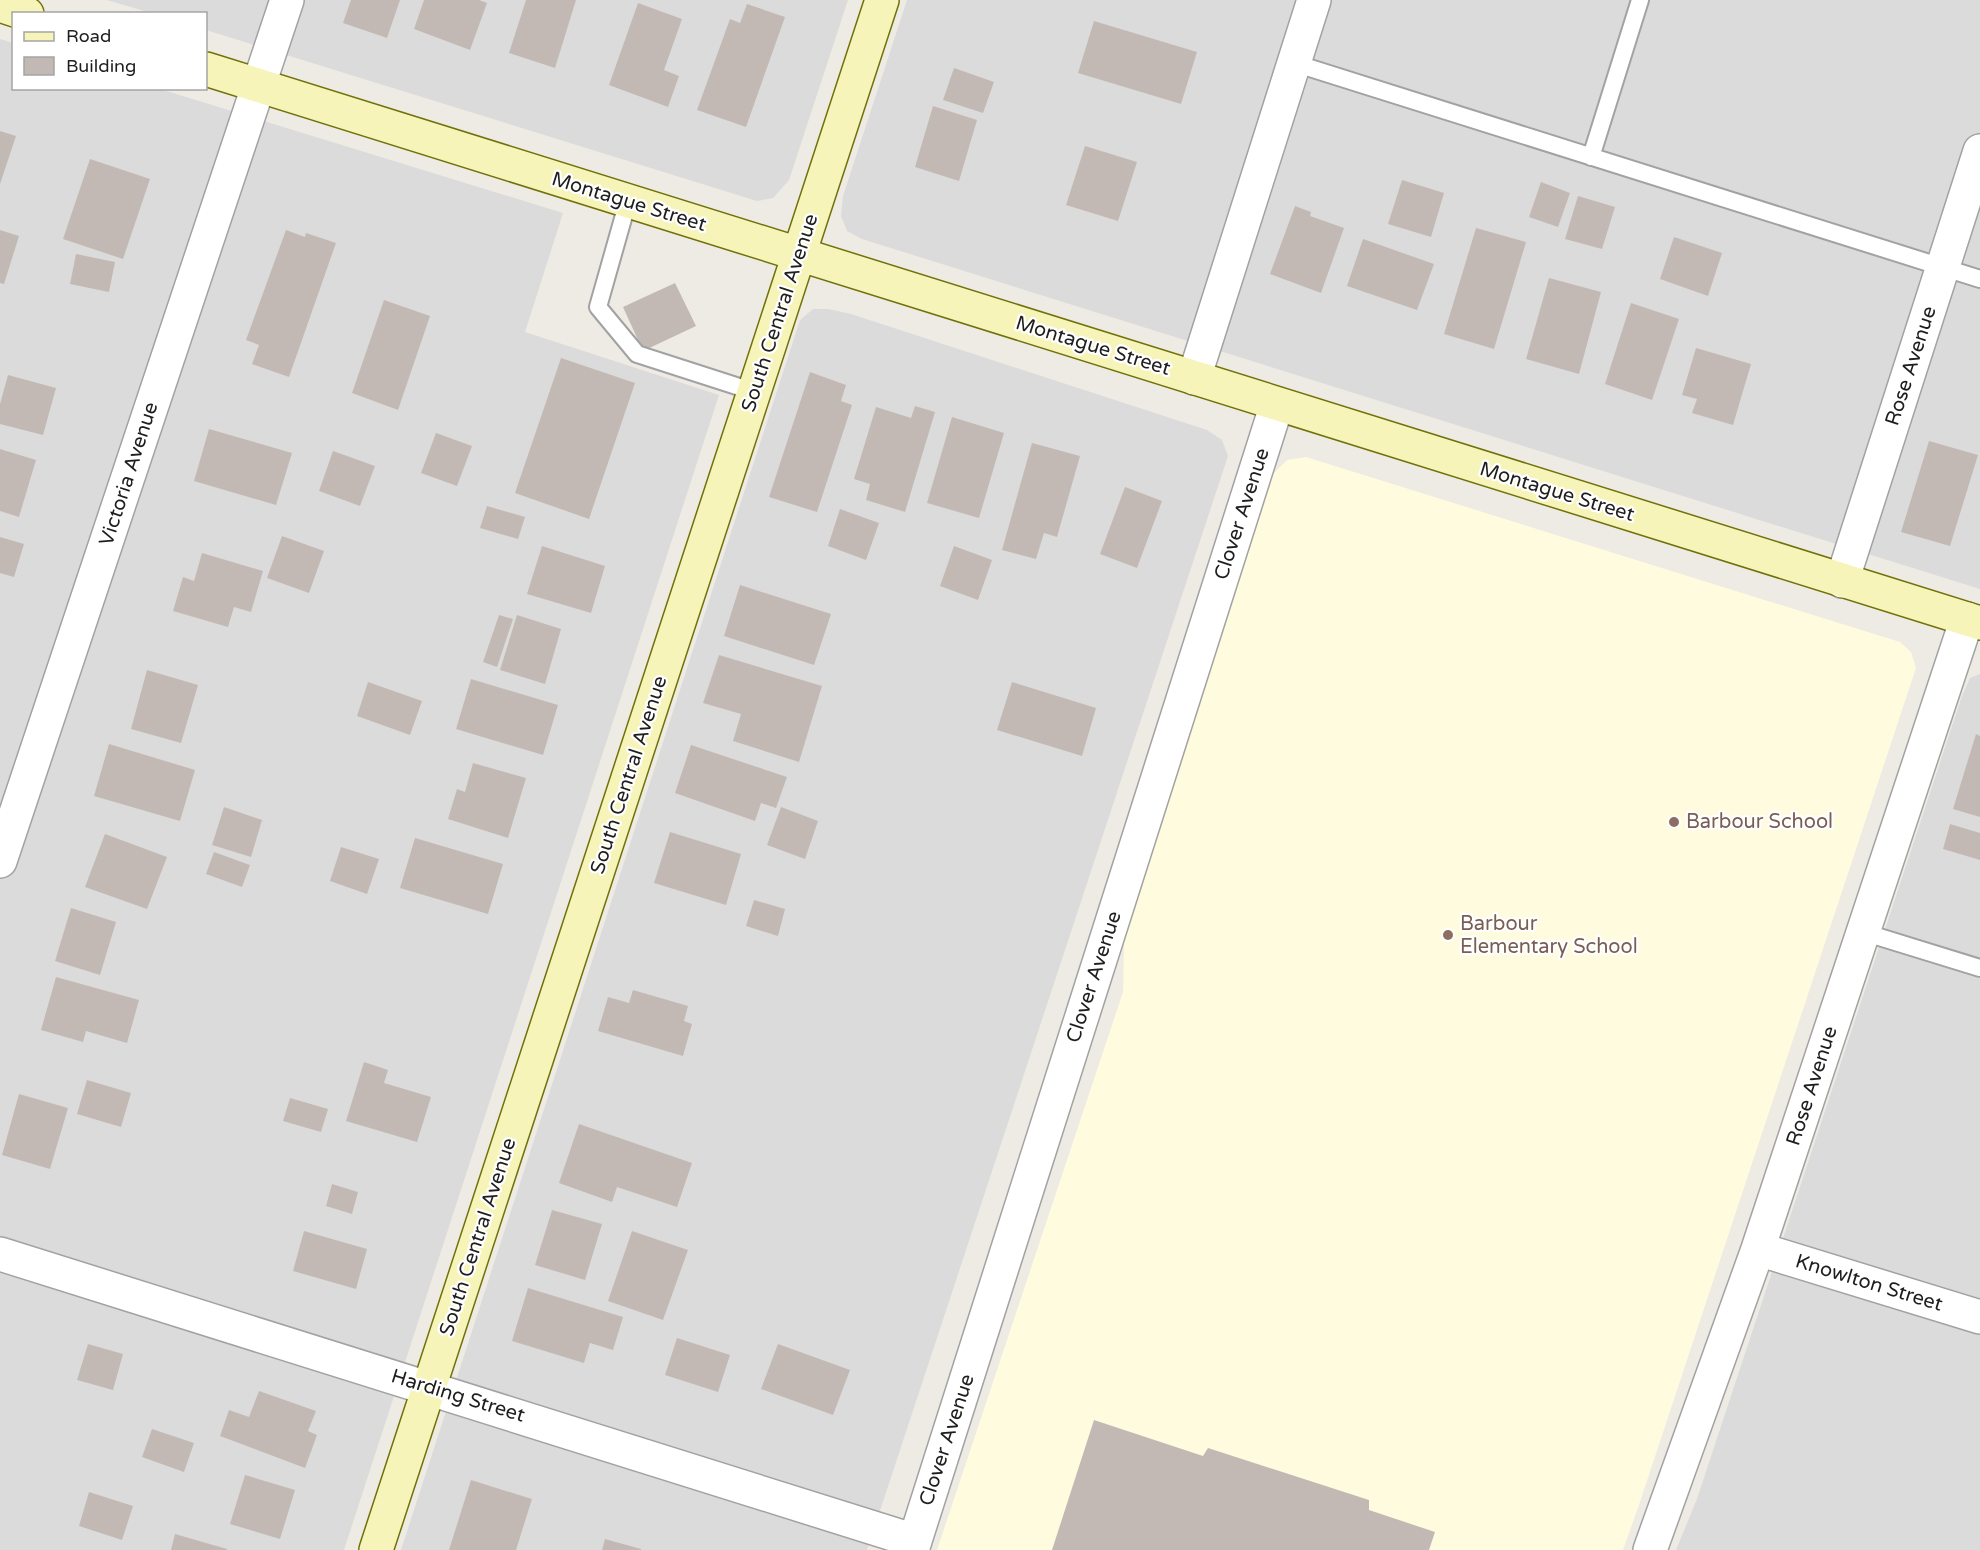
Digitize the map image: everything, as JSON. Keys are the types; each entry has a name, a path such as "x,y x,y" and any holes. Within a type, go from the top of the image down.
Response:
{"street":[{"name":"Victoria Avenue","path":"0,861 287,0"},
{"name":"South Central Avenue","path":"376,1550 882,0"},
{"path":"1194,378 1314,0"},
{"path":"0,5 21,12"},
{"name":"Montague Street","path":"207,69 1973,621"},
{"name":"Rose Avenue","path":"1842,581 1980,151"},
{"name":"Clover Avenue","path":"913,1545 1277,404"},
{"name":"Rose Avenue","path":"1650,1550 1758,1249 1863,932 1973,621"},
{"name":"Knowlton Street","path":"1758,1249 1980,1317"},
{"name":"Harding Street","path":"0,1254 429,1387 913,1545"}],"lane":[{"path":"1591,157 1640,0"},
{"path":"1294,63 1980,279"},
{"path":"628,201 598,307 637,354 754,392"},
{"path":"1863,932 1980,968"}],"shaded area":[{"path":"107,0 848,0 789,180 773,198 757,201 207,30 207,12 148,12"},
{"path":"907,0 1980,0 1980,589 862,239 847,231 841,216 843,196"},
{"path":"0,39 12,43 12,90 163,90 563,213 525,332 719,395 344,1550 0,1550"},
{"path":"813,309 828,309 851,314 1207,430 1222,440 1228,456 867,1550 401,1550 800,320"},
{"path":"1306,457 1900,642 1911,652 1916,668 1640,1502 1623,1550 937,1550 1123,992 1124,942 1129,913 1273,474 1287,460"},
{"path":"1980,674 1980,1550 1676,1550 1697,1499 1962,696 1970,678"}],"building":[{"path":"351,0 400,0 387,38 343,23"},
{"path":"424,0 479,0 487,3 470,50 414,29"},
{"path":"526,0 576,0 555,68 509,53"},
{"path":"638,3 682,19 664,70 679,76 668,107 609,85"},
{"path":"747,4 785,17 746,127 697,110 730,19 740,23"},
{"path":"1094,21 1197,52 1181,104 1078,73"},
{"path":"954,68 994,82 983,113 943,100"},
{"path":"933,106 977,120 959,181 915,167"},
{"path":"0,131 16,136 0,184"},
{"path":"1085,146 1137,162 1118,221 1066,205"},
{"path":"90,159 150,179 123,259 63,239"},
{"path":"1402,180 1444,193 1431,237 1388,224"},
{"path":"1541,182 1570,193 1558,227 1529,217"},
{"path":"1578,196 1615,207 1602,249 1565,239"},
{"path":"1295,206 1311,212 1310,216 1344,228 1321,293 1270,274"},
{"path":"1476,228 1526,242 1494,349 1444,334"},
{"path":"0,230 19,236 4,284 0,283"},
{"path":"286,230 305,237 306,233 336,243 289,377 252,364 259,345 246,340"},
{"path":"1674,237 1722,253 1708,296 1660,279"},
{"path":"1363,239 1434,264 1417,310 1347,286"},
{"path":"76,254 115,262 109,292 70,284"},
{"path":"1549,278 1601,292 1579,374 1526,359"},
{"path":"675,283 696,326 643,351 623,307"},
{"path":"384,300 430,316 398,410 352,393"},
{"path":"1631,303 1679,319 1652,400 1605,384"},
{"path":"1696,348 1751,364 1733,425 1692,413 1697,399 1682,395"},
{"path":"561,358 635,383 589,519 515,493"},
{"path":"810,372 846,385 841,401 852,405 817,512 769,497"},
{"path":"8,375 56,388 43,435 0,424 0,404"},
{"path":"915,406 935,412 905,512 866,500 870,484 854,479 876,407 911,418"},
{"path":"952,417 1004,433 979,518 927,503"},
{"path":"209,429 292,453 276,505 194,481"},
{"path":"436,433 472,446 457,486 421,473"},
{"path":"1929,441 1978,455 1950,546 1901,532"},
{"path":"1032,443 1080,456 1057,537 1044,533 1036,559 1002,550"},
{"path":"0,449 36,460 19,517 0,511"},
{"path":"333,451 375,466 360,506 319,491"},
{"path":"1125,487 1162,501 1137,568 1100,554"},
{"path":"487,506 525,517 518,539 480,528"},
{"path":"840,509 879,523 866,560 828,546"},
{"path":"282,536 324,551 309,593 267,578"},
{"path":"0,537 24,544 14,577 0,573"},
{"path":"542,546 605,566 591,613 527,594"},
{"path":"954,546 992,560 978,600 940,586"},
{"path":"202,553 263,571 251,612 234,607 228,627 173,611 183,577 194,581"},
{"path":"740,585 831,614 814,665 724,636"},
{"path":"499,615 513,619 497,667 483,662"},
{"path":"517,615 561,629 545,684 500,670"},
{"path":"719,655 822,686 799,762 733,741 741,714 703,703"},
{"path":"147,670 198,685 181,743 131,729"},
{"path":"471,679 558,705 543,755 456,729"},
{"path":"368,682 422,701 410,735 357,716"},
{"path":"1012,682 1096,708 1082,756 997,730"},
{"path":"1976,734 1980,736 1980,817 1953,809"},
{"path":"109,744 195,770 180,821 94,796"},
{"path":"691,745 787,777 776,808 761,803 755,821 675,793"},
{"path":"473,763 526,778 508,838 448,819 457,789 465,792"},
{"path":"224,807 262,820 251,857 212,845"},
{"path":"781,807 818,821 805,859 767,845"},
{"path":"1950,824 1980,833 1980,860 1943,849"},
{"path":"670,832 741,854 726,905 654,883"},
{"path":"105,834 167,857 147,909 85,887"},
{"path":"415,838 503,864 488,914 400,888"},
{"path":"341,847 379,859 367,894 330,881"},
{"path":"214,852 250,865 242,887 206,874"},
{"path":"754,900 785,909 778,936 746,926"},
{"path":"71,908 116,922 100,975 55,961"},
{"path":"56,977 139,1000 127,1043 86,1031 83,1042 41,1030"},
{"path":"633,990 688,1006 684,1021 692,1024 683,1056 598,1031 608,997 629,1003"},
{"path":"364,1062 388,1070 384,1083 431,1097 417,1142 346,1121"},
{"path":"87,1080 131,1093 121,1127 77,1114"},
{"path":"19,1094 68,1108 50,1169 2,1155"},
{"path":"290,1098 328,1109 321,1132 283,1121"},
{"path":"579,1124 692,1163 677,1207 617,1187 612,1202 559,1183"},
{"path":"332,1184 358,1192 352,1214 326,1206"},
{"path":"552,1210 602,1224 585,1280 535,1265"},
{"path":"304,1231 367,1249 356,1289 293,1271"},
{"path":"632,1231 688,1250 663,1320 608,1301"},
{"path":"528,1288 623,1317 613,1350 590,1343 584,1363 512,1341"},
{"path":"677,1338 730,1355 718,1392 665,1375"},
{"path":"88,1344 123,1354 113,1390 77,1380"},
{"path":"778,1344 850,1370 833,1415 761,1389"},
{"path":"259,1391 316,1411 308,1431 317,1435 305,1468 220,1436 229,1410 249,1417"},
{"path":"1094,1420 1203,1456 1208,1448 1369,1500 1369,1510 1435,1532 1429,1550 1052,1550"},
{"path":"152,1429 194,1443 184,1472 142,1457"},
{"path":"245,1475 295,1490 280,1539 230,1524"},
{"path":"471,1480 532,1499 516,1550 449,1550"},
{"path":"89,1492 133,1506 122,1540 79,1526"},
{"path":"175,1534 227,1549 227,1550 171,1550"},
{"path":"605,1539 641,1549 641,1550 602,1550"}],"place":[{"name":"Barbour School","path":"1674,822"},
{"name":"Barbour Elementary School","path":"1448,935"}]}
